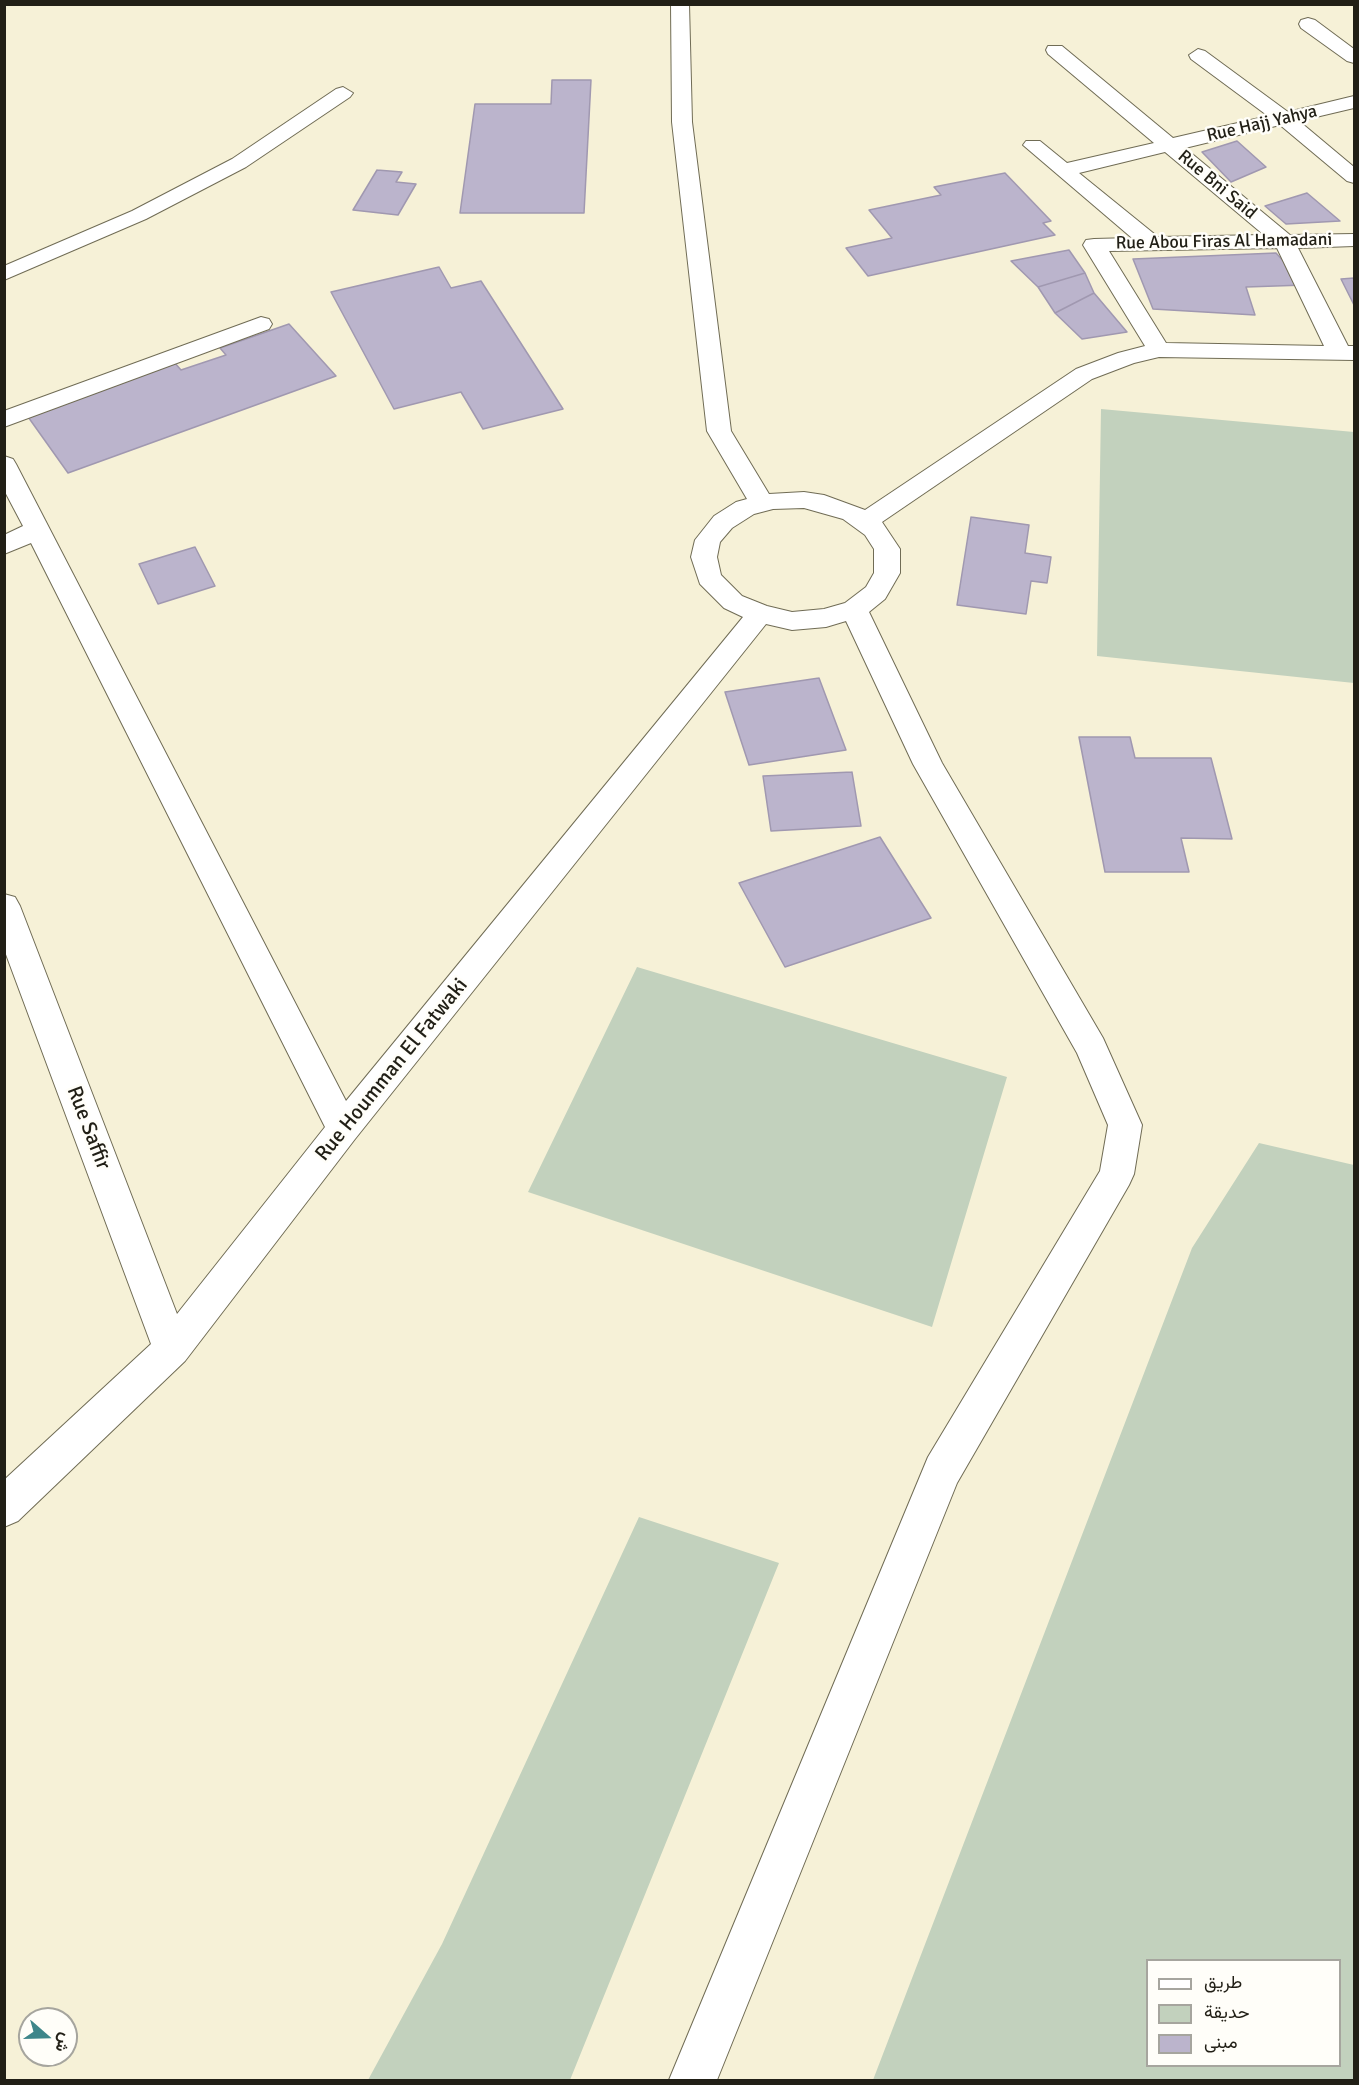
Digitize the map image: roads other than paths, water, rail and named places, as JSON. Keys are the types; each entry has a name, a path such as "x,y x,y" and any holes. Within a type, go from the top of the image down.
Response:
{"street":[{"path":"680,4 682,122 719,431 762,504"},
{"path":"1308,24 1354,57"},
{"name":"Rue Bni Said","path":"1055,50 1284,241 1347,352"},
{"path":"1198,55 1285,118 1354,177"},
{"path":"4,274 139,215 239,163 343,93"},
{"name":"Rue Hajj Yahya","path":"1064,170 1354,102"},
{"path":"1033,145 1153,244"},
{"name":"Rue Abou Firas Al Hamadani","path":"1160,350 1094,245 1354,240"},
{"path":"4,420 261,324"},
{"path":"864,522 1084,374 1160,350 1347,352"},
{"path":"4,464 344,1130"},
{"path":"794,500 824,503 852,513 864,522 874,530 887,549 887,573 876,593 854,609 826,618 792,621 760,615 733,602 710,578 704,557 708,540 723,522 745,508 794,500"},
{"path":"4,546 37,529"},
{"path":"693,2080 942,1471 1117,1174 1125,1125 1092,1048 928,764 854,609"},
{"name":"Rue Houmman El Fatwaki","path":"4,1507 172,1349 344,1130 760,615"},
{"name":"Rue Saffir","path":"4,906 172,1349"}]}
